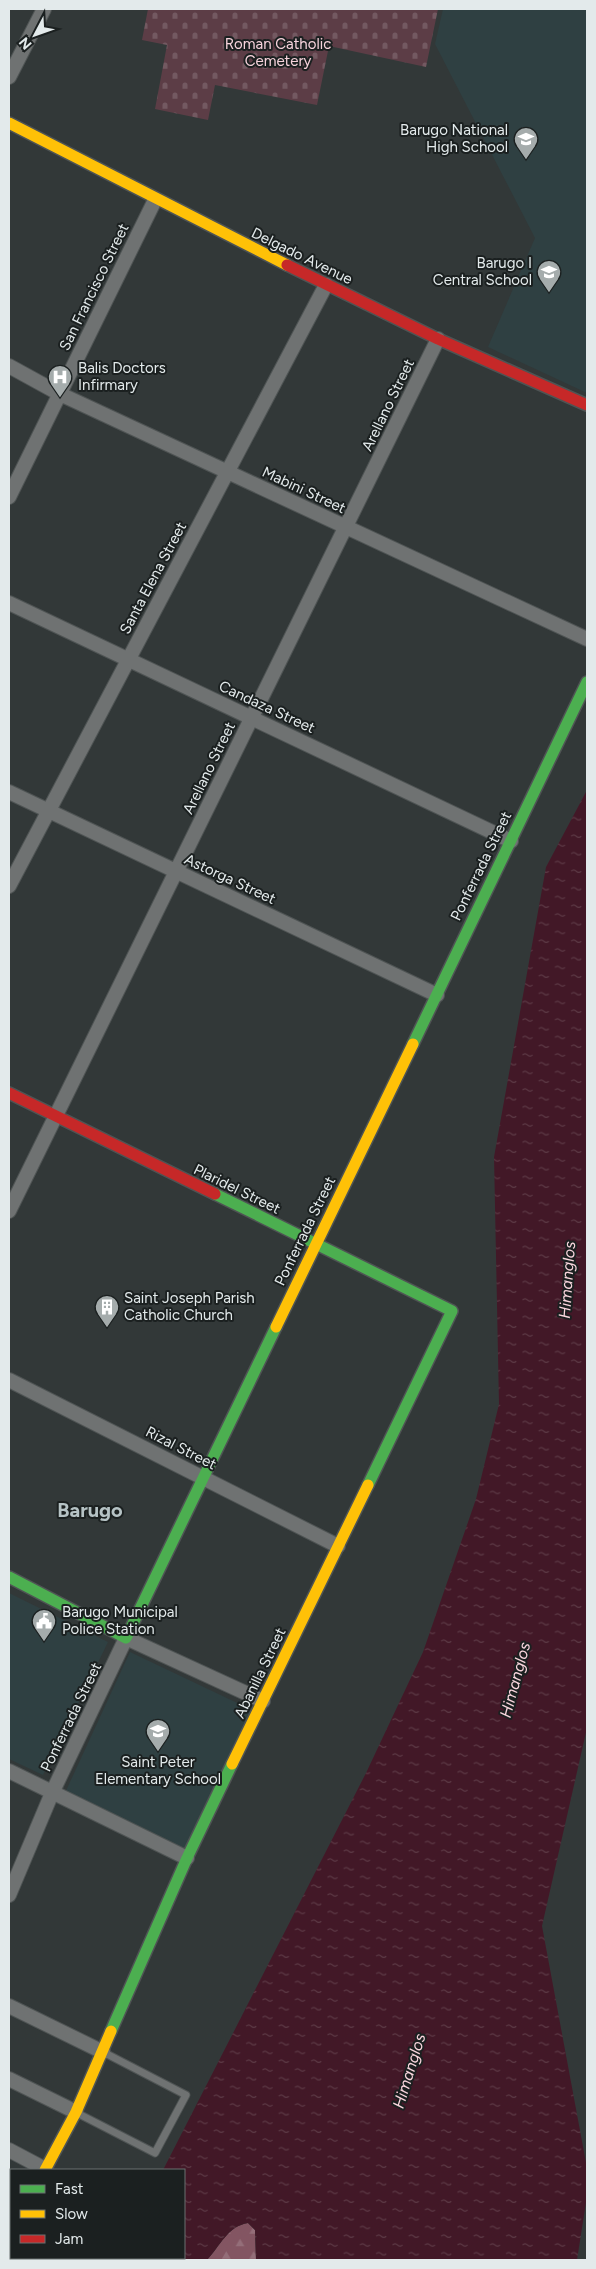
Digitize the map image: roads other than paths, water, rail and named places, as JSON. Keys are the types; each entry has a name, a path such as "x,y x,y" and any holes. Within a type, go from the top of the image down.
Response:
{"street":[{"path":"9,77 44,9"},
{"name":"Delgado Avenue","path":"9,123 155,200 326,285 438,339 587,405"},
{"name":"San Francisco Street","path":"9,496 155,200"},
{"name":"Santa Elena Street","path":"9,886 326,285"},
{"name":"Arellano Street","path":"9,1211 438,339"},
{"name":"Mabini Street","path":"9,366 60,394 587,640"},
{"name":"Candaza Street","path":"9,603 511,841"},
{"name":"Ponferrada Street","path":"9,1895 52,1793 587,682"},
{"name":"Astorga Street","path":"9,792 437,995"},
{"name":"Plaridel Street","path":"9,1093 452,1311"},
{"name":"Abanilla Street","path":"46,2169 76,2112 187,1858 452,1311"},
{"name":"Rizal Street","path":"9,1380 338,1546"},
{"path":"9,1577 126,1638 263,1701"},
{"path":"9,1771 187,1858"},
{"path":"9,2006 103,2052"},
{"path":"9,2079 76,2112"},
{"path":"9,2150 43,2169"}],"lane":[{"path":"76,2112 155,2153 186,2095 103,2052"}],"water":[{"name":"Himanglos","path":"587,790 587,1728 542,1926 587,2168 587,2196 577,2260 256,2260 255,2230 248,2223 230,2232 207,2260 118,2260 185,2259 185,2169 164,2169 366,1773 423,1652 476,1499 499,1404 494,1157 546,867"}],"place":[{"name":"Barugo National High School","path":"526,160"},
{"name":"Barugo I Central School","path":"549,293"},
{"name":"Balis Doctors Infirmary","path":"60,398"},
{"name":"Saint Joseph Parish Catholic Church","path":"107,1328"},
{"name":"Barugo Municipal Police Station","path":"44,1642"},
{"name":"Saint Peter Elementary School","path":"158,1752"}],"district":[{"name":"Barugo","path":"90,1510"}],"park label":[{"name":"Roman Catholic Cemetery","path":"278,52"}]}
